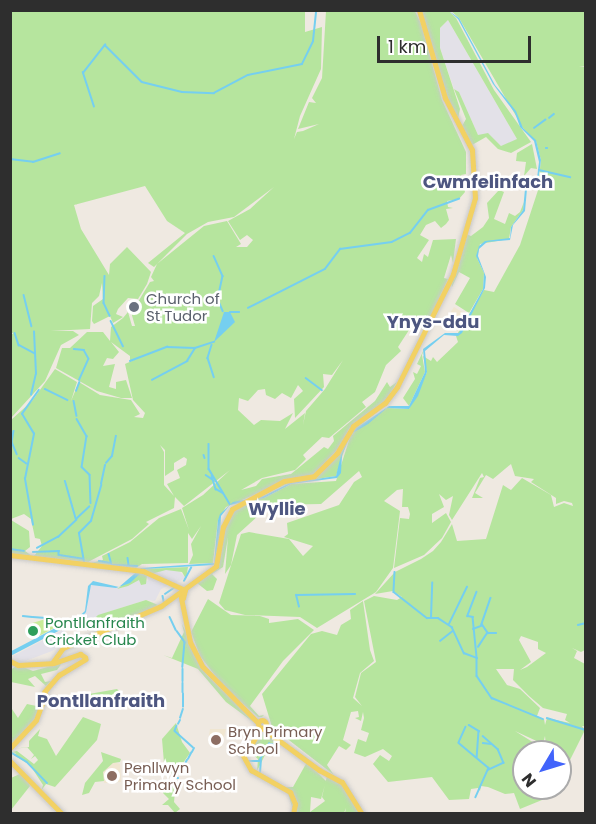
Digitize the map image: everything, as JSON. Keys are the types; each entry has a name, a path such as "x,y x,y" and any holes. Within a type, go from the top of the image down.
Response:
{"main road":[{"path":"51,664 63,648 181,592 216,566 226,519 243,502 284,482 314,476 339,450 350,430 385,404 449,283 475,195 471,145 446,99 419,10"},
{"path":"10,555 130,569 155,576 181,592 190,642 202,666 261,725 323,772 345,784 362,813"},
{"path":"10,661 18,665 51,664 84,658 59,675 45,693 36,720 10,748"},
{"path":"261,725 244,752 253,772 288,790 295,804 293,813"},
{"path":"10,761 25,771 62,813"}],"shaded area":[{"path":"448,20 517,139 511,145 501,146 489,135 478,135 459,92 454,89 440,48 440,28"},
{"path":"454,307 467,315 458,331 443,323"},
{"path":"178,570 186,578 161,589 155,601 146,600 108,612 80,628 91,585 122,588 139,579 148,581 147,575 152,572"},
{"path":"64,629 69,640 52,651 20,663 13,656"},
{"name":"Bryn Primary School","path":"210,729 226,729 221,748 208,742"},
{"name":"Penllwyn Primary School","path":"114,762 120,764 121,782 104,783 103,772"}],"green space":[{"path":"10,11 305,11 305,32 322,27 321,69 300,116 294,139 297,132 319,124 298,129 309,102 316,103 312,98 322,78 326,11 415,11 421,24 442,100 466,152 466,174 461,175 465,192 459,199 447,201 448,207 453,208 446,209 449,220 446,224 441,228 435,221 426,225 420,235 429,240 417,258 422,262 424,254 428,257 433,240 456,239 453,263 451,255 444,278 448,279 429,320 419,317 409,330 398,347 401,351 386,365 375,392 362,402 366,407 329,438 322,437 303,455 306,459 295,470 262,478 241,490 256,486 262,479 291,474 324,447 328,449 334,441 333,436 375,401 387,382 390,387 397,382 386,401 349,429 338,449 312,476 288,480 226,507 218,520 213,563 189,564 193,555 191,544 201,526 192,539 188,533 188,563 142,564 136,568 91,563 103,560 102,556 130,542 159,518 181,509 189,530 182,508 203,495 230,470 184,506 175,497 174,508 146,522 149,524 132,539 88,562 34,556 42,546 40,539 35,538 31,519 24,514 11,519 11,420 32,401 55,369 77,382 71,401 79,382 100,395 131,400 140,414 134,417 143,418 145,413 133,400 125,364 130,362 130,356 111,342 119,352 113,359 107,358 103,366 115,364 109,387 116,389 116,382 126,380 132,398 121,398 97,391 56,368 62,348 70,348 87,332 103,332 110,341 111,327 123,318 128,312 132,326 135,326 131,312 140,307 138,302 150,282 154,281 151,277 157,264 154,267 148,263 185,233 167,221 145,186 74,205 81,229 109,275 110,264 127,247 151,272 138,299 128,298 118,309 116,314 123,317 113,323 110,316 94,324 92,321 93,306 103,299 102,283 99,296 92,303 90,329 11,333","holes":["274,187 250,209 228,221 240,240 247,235 253,240 247,247 236,247 241,244 227,221 204,226 157,264 187,234 208,222 234,217","343,360 325,389 306,411 303,425 305,413 285,429 293,413 280,421 261,420 254,425 238,410 239,398 248,401 258,390 265,389 266,395 275,399 282,393 291,398 298,385 303,391 294,399 295,418 324,387 323,374 332,375","160,445 165,450 165,476 174,470 174,463 184,457 187,459 186,465 177,470 180,478 167,484 174,496 164,485 164,452"]},
{"path":"420,11 449,11 456,18 494,90 531,142 511,153 498,149 486,137 472,145 462,126 466,119 454,89 459,92 478,135 488,133 501,146 517,139 448,20 440,28 440,48 460,109 458,119 449,104"},
{"path":"451,11 585,11 585,66 579,66 586,67 585,650 581,652 572,648 577,651 574,658 585,664 585,726 582,726 585,730 572,756 572,740 545,740 545,736 544,740 534,740 515,731 529,740 512,740 512,793 505,794 481,786 480,791 478,788 471,789 469,799 449,800 432,777 388,782 373,764 380,755 389,761 392,756 383,749 365,757 354,753 358,739 366,742 369,733 361,730 363,712 361,721 355,718 359,717 358,711 351,712 343,740 351,745 346,750 339,746 327,765 334,775 272,727 262,694 311,634 322,631 337,635 341,625 351,619 350,610 363,601 370,650 374,661 360,673 353,698 362,706 355,697 361,673 376,662 364,601 374,596 397,600 402,597 393,591 375,594 395,572 433,551 452,524 457,541 486,539 503,485 511,490 522,478 551,495 554,507 564,503 573,506 572,503 564,501 556,504 556,498 531,482 534,479 515,476 511,464 493,479 486,475 475,493 483,498 472,498 480,478 484,477 482,473 452,520 449,515 453,496 446,500 439,494 444,507 432,514 432,523 446,513 451,522 442,538 424,555 394,568 400,518 409,519 410,514 408,507 402,507 403,489 397,490 384,501 400,511 393,568 376,592 317,628 300,617 245,615 225,610 219,603 241,534 249,532 289,539 303,556 313,546 284,537 288,534 287,523 339,505 354,482 362,477 359,471 321,504 270,505 237,535 231,565 225,574 228,537 223,567 212,574 217,579 213,590 207,591 197,583 213,570 230,513 252,499 264,498 291,484 336,481 351,434 387,408 409,409 427,372 423,356 431,361 433,357 437,362 458,342 456,336 484,290 494,292 520,245 542,178 539,177 541,160 536,141 523,128 459,18","holes":["521,636 538,642 538,649 546,653 520,670 531,662 519,640","496,669 514,669 513,680 529,696 543,708 567,714 565,720 570,723 547,718 545,725 544,719 537,716 540,708 520,689 507,685"]},
{"path":"532,144 537,169 531,168 524,176 526,162 516,161 517,153"},
{"path":"499,190 504,192 494,219 505,224 509,213 515,216 520,212 524,202 523,210 511,227 509,239 480,244 477,258 484,273 483,289 469,313 455,304 470,278 459,272 452,287 451,283 466,234 471,236 483,227 489,218 487,203"},
{"path":"16,331 73,331 79,335 61,345 45,381 11,418 11,335"},
{"path":"425,347 422,355 425,372 409,406 403,398 415,379 413,372 417,374 421,366 417,364"},
{"path":"380,409 349,435 336,476 290,483 256,497 285,482 305,480 326,466 353,428"},
{"path":"11,520 29,531 30,547 25,551 32,556 11,554"},
{"path":"188,567 186,579 182,572 166,570 147,575 146,584 141,585 139,580 117,589 145,569"},
{"path":"208,599 231,615 260,616 269,619 269,623 298,619 314,630 283,661 250,706 259,716 264,715 262,717 258,717 224,687 200,656 191,632"},
{"path":"146,600 158,605 100,636 91,622 98,615"},
{"path":"49,618 54,628 39,636 26,632 29,624"},
{"path":"182,624 206,674 256,724 226,702 198,669 163,655 172,658 184,632"},
{"path":"62,663 57,670 41,674 45,682 51,681 46,686 35,676 28,679 35,687 11,682 10,670 18,665 33,671"},
{"path":"117,689 120,692 112,695 118,705 102,705 89,694"},
{"path":"27,704 41,707 39,714 10,746 10,706 18,718"},
{"path":"83,717 101,724 97,740 55,787 46,784 41,791 43,785 30,765 14,755 16,753 11,752 17,751 34,764 38,760 35,756 31,759 34,755 27,747 29,747 29,741 40,729 38,736 47,739 56,756"},
{"path":"176,723 182,742 190,753 174,776 164,763 162,739"},
{"path":"263,729 280,744 271,743 257,771 258,759 251,753 258,745 244,756"},
{"path":"101,752 121,759 120,762 113,763 103,772 104,781 95,782 89,793 82,795 85,783 103,761"},
{"path":"307,762 326,781 327,776 343,785 359,813 345,813 346,808 344,813 294,813 286,787 293,787","holes":["325,786 322,797 325,801 310,812 311,797 321,799"]},
{"path":"24,772 30,786 11,810 11,778"},
{"path":"164,782 176,783 174,802 180,809 175,813 168,805 162,805 169,799 163,793"},
{"path":"517,800 542,800 520,809"}],"water":[{"path":"449,11 459,18 495,85 516,111 523,128 536,140 541,160 538,183 527,189 525,211 513,225 510,240 487,242 479,249 478,256 486,277 485,288 462,333 458,336 444,335 425,351 427,372 418,396 409,409 387,408 368,424 351,434 342,455 341,473 337,478 291,484 264,498 230,505 221,516 220,536 214,565 145,569 130,583 119,587 141,568 214,563 218,520 220,514 233,502 263,496 290,483 336,476 341,455 352,431 389,406 409,406 425,372 423,349 445,333 459,333 483,289 484,273 476,256 479,246 485,241 510,238 511,227 523,210 525,189 537,178 539,162 534,141 520,127 515,113 493,84 458,19"},
{"path":"224,312 230,312 235,322 214,342"},
{"path":"93,581 119,587 91,585 86,612 81,618 75,620 85,611 88,586"}],"waterway":[{"path":"94,107 83,73 105,45 142,82 182,92 214,93 248,75 302,64 313,41 316,10"},
{"path":"549,118 554,114"},
{"path":"534,128 545,120"},
{"path":"10,159 33,162 60,153"},
{"path":"539,170 570,177"},
{"path":"248,308 325,269 340,249 392,242 410,233 428,210 459,199"},
{"path":"214,256 223,276 218,299 223,311"},
{"path":"105,276 104,303 110,316"},
{"path":"24,295 32,326"},
{"path":"230,312 239,312"},
{"path":"111,321 123,346"},
{"path":"31,395 36,374 34,332"},
{"path":"15,333 19,345 34,353"},
{"path":"152,380 187,361 195,348 214,342"},
{"path":"212,345 208,358 214,377"},
{"path":"130,361 167,347 195,348"},
{"path":"74,349 84,350 89,359"},
{"path":"79,380 88,360"},
{"path":"306,378 322,390"},
{"path":"76,391 79,383"},
{"path":"45,389 68,400"},
{"path":"33,525 25,479 34,434 22,414 39,390"},
{"path":"74,401 77,416"},
{"path":"77,419 87,436 82,467 90,475 91,503"},
{"path":"14,431 12,442 17,454"},
{"path":"106,463 112,456 116,436"},
{"path":"209,444 209,469 230,504"},
{"path":"19,458 26,463"},
{"path":"101,484 105,465"},
{"path":"206,475 212,479"},
{"path":"212,476 216,489 223,493"},
{"path":"37,548 58,537 76,520 65,482"},
{"path":"84,562 79,533 91,521 101,485"},
{"path":"76,519 89,507"},
{"path":"10,549 24,551"},
{"path":"33,552 59,551 59,555 83,559"},
{"path":"109,554 112,565 137,566"},
{"path":"128,558 129,565"},
{"path":"99,561 110,563"},
{"path":"184,581 191,568"},
{"path":"395,572 394,592 427,618 438,618 452,627 464,653 477,658 477,676 492,698 543,719"},
{"path":"431,618 432,583"},
{"path":"449,624 467,587"},
{"path":"165,594 174,588"},
{"path":"477,592 468,616 473,617 477,657"},
{"path":"299,607 296,595 355,594"},
{"path":"163,596 164,601"},
{"path":"491,598 482,624 488,633 496,633"},
{"path":"23,616 32,617"},
{"path":"33,617 49,618 61,628"},
{"path":"170,617 176,630"},
{"path":"10,654 79,618"},
{"path":"578,625 586,623"},
{"path":"473,629 481,626"},
{"path":"177,631 185,642 183,667"},
{"path":"440,641 453,631"},
{"path":"478,647 487,633"},
{"path":"183,669 183,681"},
{"path":"183,683 183,692"},
{"path":"183,694 183,707"},
{"path":"180,718 183,709"},
{"path":"547,718 586,730"},
{"path":"178,724 180,720"},
{"path":"469,725 479,731 477,757"},
{"path":"177,726 175,731 193,747"},
{"path":"466,727 459,743 489,768 476,797"},
{"path":"483,736 498,749 504,763 489,770"},
{"path":"483,743 491,744"},
{"path":"247,761 259,761 269,744 277,745"},
{"path":"192,752 194,748"},
{"path":"12,753 27,762 47,783"},
{"path":"188,759 191,753"},
{"path":"182,769 187,760"},
{"path":"260,773 261,760"}],"place":[{"name":"Church of St Tudor","path":"134,307"},
{"name":"Pontllanfraith Cricket Club","path":"33,631"},
{"name":"Bryn Primary School","path":"216,740"},
{"name":"Penllwyn Primary School","path":"112,776"}],"district":[{"name":"Cwmfelinfach","path":"488,182"},
{"name":"Ynys-ddu","path":"433,322"},
{"name":"Wyllie","path":"277,509"},
{"name":"Pontllanfraith","path":"101,701"}]}
